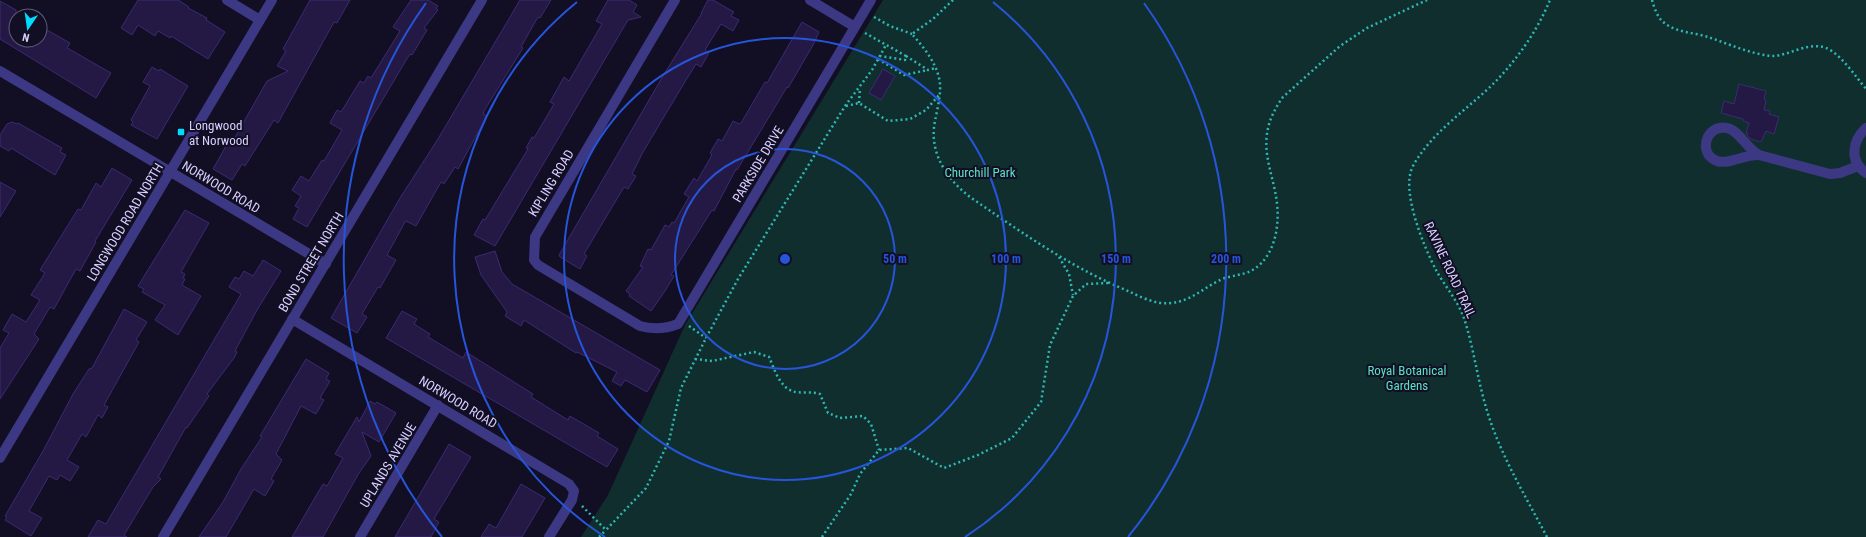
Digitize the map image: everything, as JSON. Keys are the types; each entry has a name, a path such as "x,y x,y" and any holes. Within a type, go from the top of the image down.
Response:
{"street":[{"path":"227,0 260,20"},
{"name":"LONGWOOD ROAD NORTH","path":"0,458 272,0"},
{"name":"BOND STREET NORTH","path":"163,537 482,0"},
{"name":"KIPLING ROAD","path":"675,0 535,237 534,260 538,265 640,326 658,329 678,324 680,321"},
{"path":"810,0 855,27"},
{"name":"PARKSIDE DRIVE","path":"680,321 871,0"},
{"name":"NORWOOD ROAD","path":"2,75 326,264"},
{"path":"1759,155 1747,156 1723,162 1717,161 1709,155 1706,142 1710,133 1714,130 1726,128 1736,132 1749,149 1759,155 1830,174 1862,169"},
{"path":"1862,169 1856,162 1853,150 1859,136 1866,128"},
{"name":"NORWOOD ROAD","path":"292,319 569,484 574,491 573,498"},
{"name":"UPLANDS AVENUE","path":"360,537 438,405"},
{"path":"549,537 573,498"}],"path":[{"path":"912,34 953,0"},
{"path":"864,11 890,26 912,34 930,56 936,68 940,84 934,127 934,147 956,187 1058,257 1109,283 1145,298 1160,303 1170,304 1193,297 1215,282 1245,274 1260,265 1271,249 1277,226 1278,208 1266,155 1268,131 1276,106 1291,89 1340,46 1367,28 1427,0"},
{"name":"RAVINE ROAD TRAIL","path":"1548,537 1501,452 1487,413 1464,317 1435,268 1415,218 1409,186 1412,167 1430,143 1497,80 1520,54 1544,14 1550,0"},
{"path":"1652,0 1655,10 1662,21 1671,27 1683,32 1707,36 1753,53 1774,56 1812,47 1826,48 1840,57 1866,89"},
{"path":"855,27 928,70"},
{"path":"599,537 646,488 669,441 681,388 706,338 738,279 845,106 860,87 886,45"},
{"path":"880,56 905,60 906,56"},
{"path":"878,59 904,75 936,68"},
{"path":"859,103 860,87"},
{"path":"845,106 859,103 888,121 910,119 926,110 939,95"},
{"path":"1058,257 1069,274 1073,296"},
{"path":"822,537 851,494 860,474 878,450 908,448 944,468 978,455 1012,438 1041,402 1050,345 1073,296 1086,284 1109,283"},
{"path":"680,321 706,338"},
{"path":"695,359 712,361 754,352 769,357 782,383 792,391 812,391 820,394 828,413 840,418 863,416 871,424 878,450"},
{"path":"573,498 606,530"}],"green space":[{"path":"883,0 1866,0 1866,537 581,537 608,495 685,325"}],"building":[{"path":"138,0 178,0 189,7 188,8 207,18 206,20 225,32 208,59 171,36 170,38 158,31 155,36 138,25 132,35 121,28"},
{"path":"310,0 350,0 337,23 334,22 278,123 274,120 245,166 242,164 232,180 213,169 231,137 234,139 267,81 288,71 277,66 286,51 283,49"},
{"path":"411,0 428,0 438,6 436,8 438,10 424,28 427,30 412,55 410,54 405,62 307,227 293,219 299,208 295,206 301,196 292,190 301,176 309,181 322,160 324,161 342,130 330,123 337,110 341,112 360,81 364,83 368,76 371,78 400,31 393,27"},
{"path":"520,0 551,0 540,18 538,17 521,47 523,48 484,111 483,114 487,116 458,169 455,167 444,184 441,182 416,226 406,221 405,222 387,255 396,260 380,288 378,287 362,314 367,317 357,333 331,318 400,198 438,139"},
{"path":"608,0 629,0 637,5 633,12 641,17 628,20 495,246 474,235 483,219 485,220 528,149 526,148 532,137 534,138 554,104 550,102 564,77 569,81 602,24 596,21"},
{"path":"708,0 713,0 734,12 731,16 739,20 733,31 721,24 705,50 709,53 701,67 696,64 683,85 643,152 632,174 636,176 628,189 624,187 584,254 587,256 580,269 559,255 663,76 702,13"},
{"path":"0,1 12,8 8,8 8,44 0,39"},
{"path":"802,22 819,32 813,45 788,88 787,87 737,170 736,169 714,211 712,210 671,275 674,276 651,311 629,296 630,294 626,291 643,267 640,266 648,249 651,250 665,225 669,227 672,222 674,223 689,197 684,194 694,178 697,181 712,155 710,153 718,139 722,141 733,121 739,124 741,123 765,82 767,83"},
{"path":"48,31 70,43 67,48 111,73 96,98 15,48 48,48"},
{"path":"152,67 159,71 160,69 188,86 157,139 131,125 133,122 131,120 150,86 143,82"},
{"path":"883,69 895,76 881,100 869,93"},
{"path":"1739,84 1766,91 1764,110 1770,111 1769,114 1779,117 1774,134 1766,131 1761,142 1751,139 1747,135 1748,133 1746,133 1749,123 1743,121 1743,119 1721,113 1724,101 1734,104"},
{"path":"12,122 18,123 62,148 60,152 66,155 55,175 11,148 9,151 0,146 0,135 7,124"},
{"path":"112,168 132,180 95,241 96,242 80,271 76,269 54,309 50,307 34,334 39,339 0,399 0,348 9,333 3,330 12,314 26,322 40,300 31,295 45,273 40,270 78,209 81,210 96,183 101,187"},
{"path":"0,182 16,191 0,217"},
{"path":"185,210 209,223 181,272 185,274 183,278 185,279 182,285 201,296 178,335 155,320 165,305 142,292 144,289 138,286"},
{"path":"495,251 502,272 512,284 660,370 647,392 625,380 621,386 612,381 617,372 577,352 576,353 524,320 521,326 505,316 507,312 481,275 475,257"},
{"path":"263,260 281,271 257,310 235,351 237,352 234,358 207,394 209,396 187,428 186,427 158,477 161,479 153,487 124,535 127,537 88,537 98,520 106,524 241,294 229,287 235,277 239,279 244,271 253,276"},
{"path":"124,309 147,322 136,340 139,342 104,405 108,407 102,418 98,415 86,437 82,434 67,460 79,467 70,481 60,475 57,480 49,476 29,511 42,518 31,536 5,520 7,517 5,516 43,451 73,394 89,369 92,368"},
{"path":"402,311 417,319 414,324 430,334 428,337 463,358 466,352 533,394 531,397 568,420 570,416 599,433 597,436 618,449 607,467 386,338"},
{"path":"306,359 329,373 326,379 330,381 320,398 324,400 316,414 301,406 276,454 282,460 271,479 274,481 265,496 254,489 226,537 199,537 223,502"},
{"path":"370,401 375,404 377,402 396,413 379,442 362,432 371,456 359,473 323,537 292,537 323,484 327,486 343,458 335,454 357,417 359,422"},
{"path":"449,444 471,457 434,519 439,522 431,537 395,537"},
{"path":"521,484 545,498 522,537 481,537 489,524 496,528"}],"place":[{"name":"Longwood at Norwood","path":"181,132"}],"park label":[{"name":"Churchill Park","path":"980,172"},
{"name":"Royal Botanical Gardens","path":"1407,378"}]}
